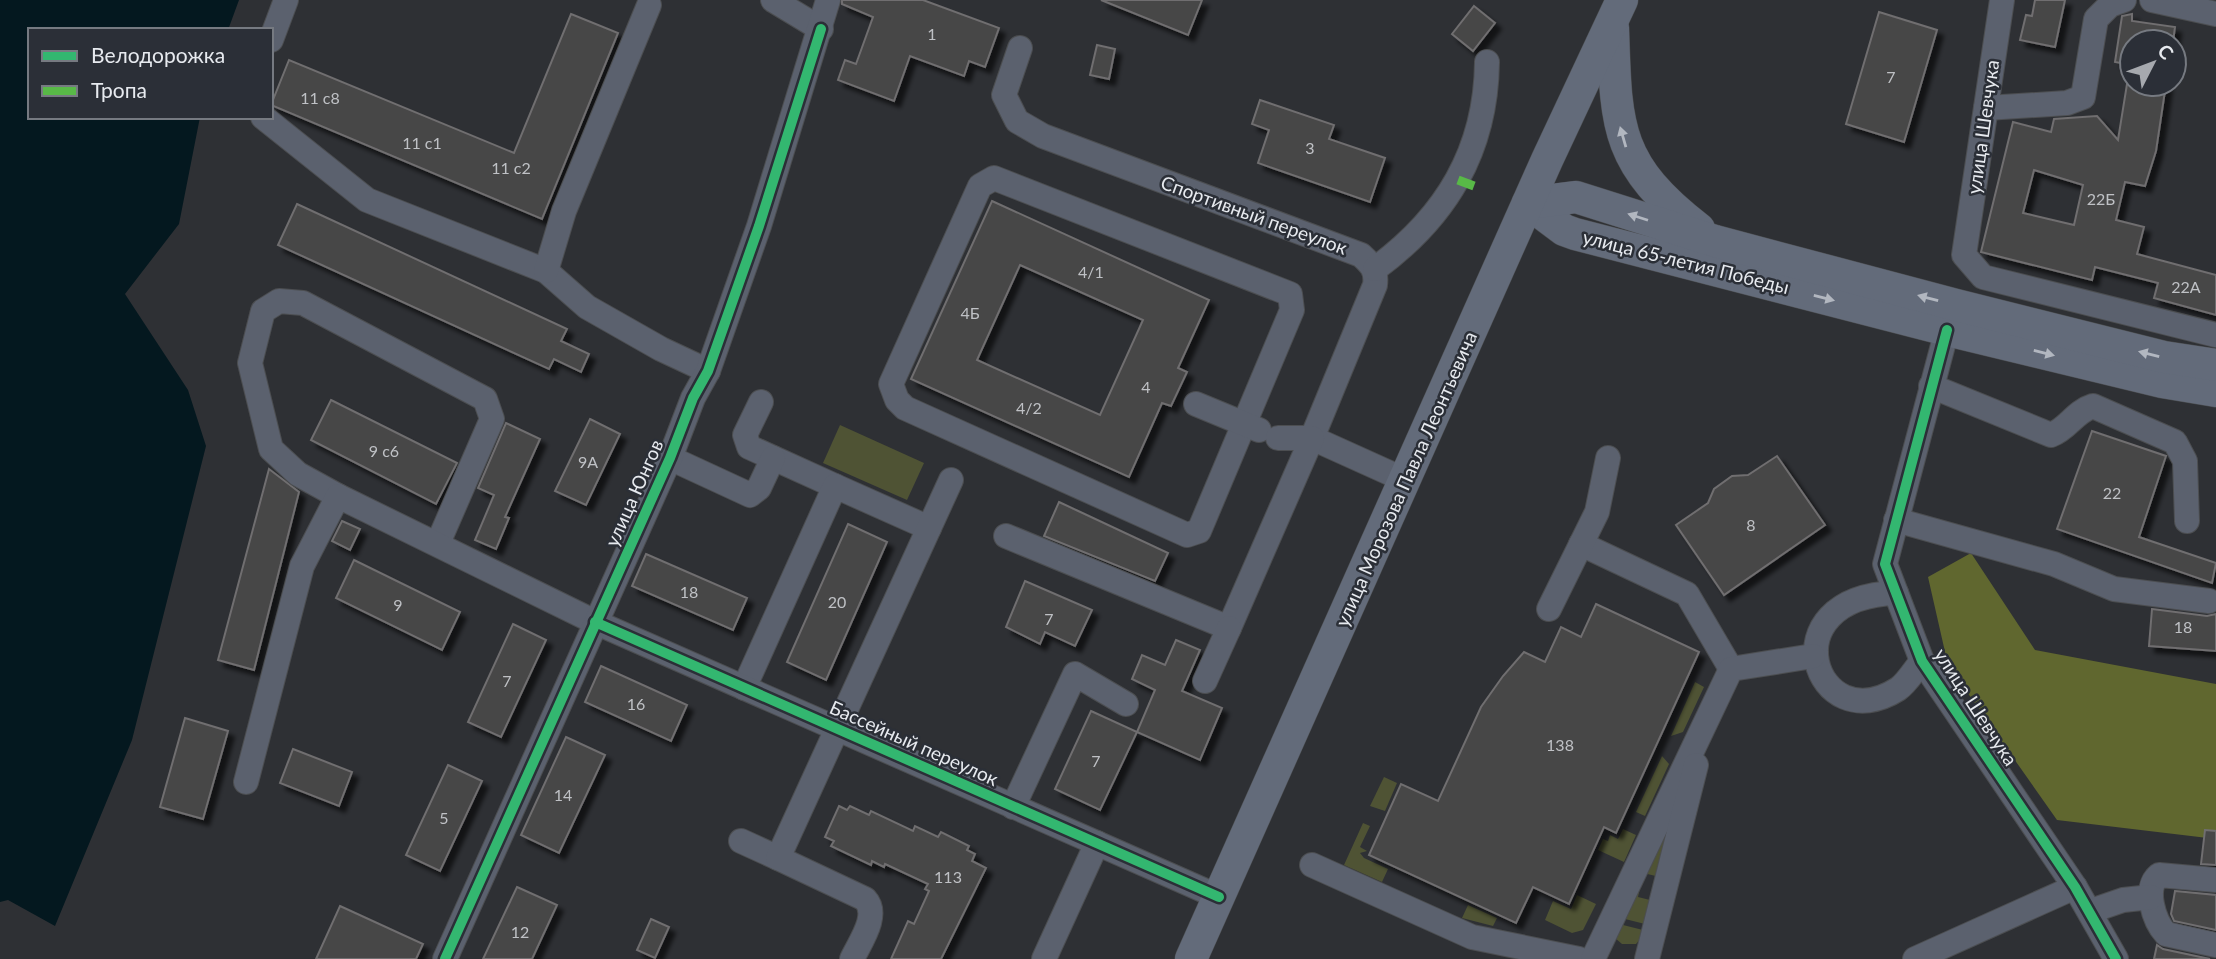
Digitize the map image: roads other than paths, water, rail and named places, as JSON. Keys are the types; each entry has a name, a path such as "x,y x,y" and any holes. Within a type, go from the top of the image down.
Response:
{"main road":[{"name":"улица Морозова Павла Леонтьевича","path":"1191,959 1528,204 1618,10"},
{"path":"1618,10 1615,106 1624,145 1632,161 1657,194 1715,241"},
{"name":"улица 65-летия Победы","path":"1528,204 1576,197 1715,241 2164,357 2216,365"},
{"name":"улица 65-летия Победы","path":"1528,204 1569,232 1947,330 2162,382 2216,391"}],"street":[{"path":"273,35 286,0"},
{"path":"773,0 821,29"},
{"name":"улица Юнгов","path":"445,959 594,622 670,458 693,398 708,371 759,226 828,0"},
{"name":"улица Шевчука","path":"2002,0 1964,255 1983,277 2216,335"},
{"path":"1986,108 2067,103 2083,97 2096,19 2110,5 2124,0"},
{"path":"2152,0 2216,14"},
{"path":"546,271 564,211 649,5"},
{"name":"Спортивный переулок","path":"1020,47 1004,95 1017,121 1043,136 1361,255 1375,269"},
{"path":"1205,681 1312,438 1375,285 1375,269 1399,250 1454,188 1480,131 1487,96 1487,62"},
{"path":"266,119 367,200 546,271 587,307 661,349 708,371"},
{"path":"994,178 1290,294 1293,310 1261,431 1203,526 1187,535 905,408 897,401 891,384 980,186 994,178"},
{"name":"Бассейный переулок","path":"438,543 492,419 485,399 303,303 279,301 263,311 250,363 271,449 298,474 594,622 1219,897"},
{"name":"улица Шевчука","path":"1947,330 1885,564 1922,661 2091,911 2116,959"},
{"path":"1931,386 2051,435 2064,430 2078,411 2093,406 2175,442 2185,461 2187,521"},
{"path":"761,402 745,441 748,447 929,528"},
{"path":"1196,404 1261,431 1312,438 1405,480"},
{"path":"670,458 750,495 759,488 773,458"},
{"path":"1549,609 1597,512 1608,458"},
{"path":"778,858 951,481"},
{"path":"744,688 835,486"},
{"path":"246,782 302,566 338,496"},
{"path":"1896,520 2054,564 2114,589 2209,601"},
{"path":"1006,536 1229,628"},
{"path":"1581,544 1687,594 1731,669"},
{"path":"1896,593 1874,594 1850,600 1819,630 1813,656 1826,683 1840,696 1870,702 1900,688 1922,661"},
{"path":"1731,669 1813,656"},
{"path":"1593,959 1731,669"},
{"path":"1013,807 1075,674 1126,704"},
{"path":"1647,959 1698,761 1703,727"},
{"path":"741,841 866,899 872,905 872,914 852,959"},
{"path":"1044,959 1097,843"},
{"path":"1312,865 1472,937 1579,959"},
{"path":"2216,880 2159,875 2151,886 2158,923 2166,934 2216,945"},
{"path":"1915,959 2075,887"},
{"path":"2091,911 2123,900 2151,897"}],"water":[{"path":"0,0 239,0 229,28 28,28 28,119 200,119 179,224 125,294 188,390 206,446 132,740 55,926 8,900 0,902"}]}
